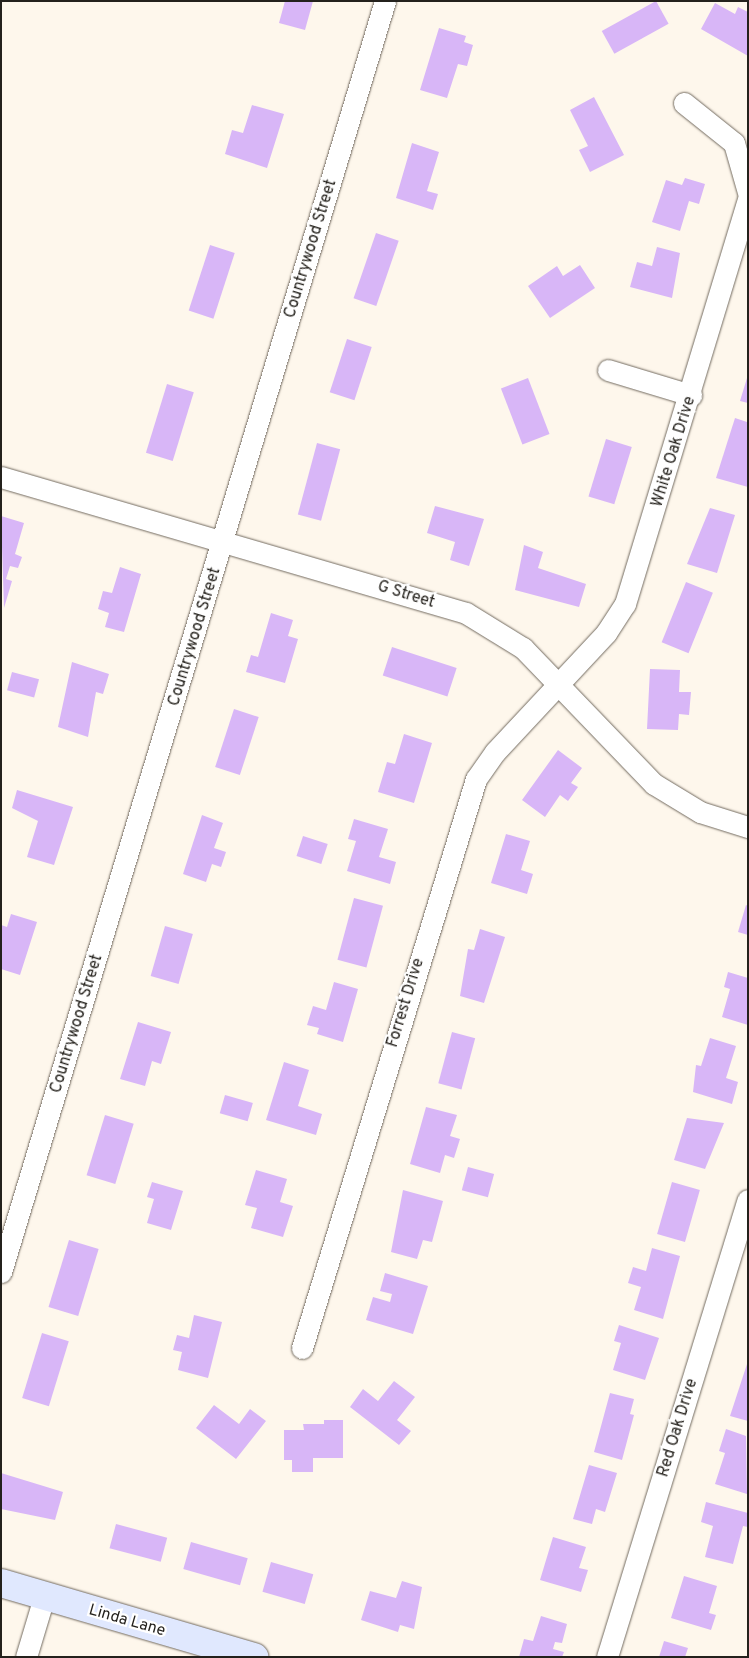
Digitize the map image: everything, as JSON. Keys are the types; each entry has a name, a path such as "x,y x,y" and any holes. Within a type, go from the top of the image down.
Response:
{"street":[{"name":"Countrywood Street","path":"1,1272 224,540 385,1"},
{"path":"684,103 734,143 748,192"},
{"name":"White Oak Drive","path":"559,685 625,604 691,395 748,198"},
{"path":"608,370 691,395"},
{"name":"G Street","path":"1,477 224,540 466,614 523,648 654,784 700,812 748,827"},
{"name":"Forrest Drive","path":"302,1348 476,779 495,752 559,685"},
{"name":"Red Oak Drive","path":"608,1657 748,1200"},
{"name":"Linda Lane","path":"1,1582 44,1597 254,1657"},
{"path":"26,1657 44,1597"}],"building":[{"path":"285,1 313,1 305,30 279,23"},
{"path":"656,1 669,24 614,54 602,31"},
{"path":"715,3 735,14 738,7 748,12 748,56 701,29"},
{"path":"439,28 466,36 464,42 473,45 467,66 458,64 447,98 420,90"},
{"path":"594,97 624,155 590,172 579,150 588,146 570,110"},
{"path":"252,105 284,114 267,168 225,154 232,130 243,133"},
{"path":"412,143 439,152 427,191 438,194 433,210 396,198"},
{"path":"685,178 705,184 699,204 689,201 680,231 652,222 666,180 682,185"},
{"path":"376,233 399,241 376,306 354,298"},
{"path":"210,245 235,253 213,319 189,311"},
{"path":"657,247 680,253 672,298 630,287 637,262 652,266"},
{"path":"580,265 595,288 550,318 528,286 557,266 563,276"},
{"path":"347,339 372,347 354,400 330,392"},
{"path":"528,378 550,434 522,444 501,388"},
{"path":"748,378 748,403 740,401"},
{"path":"167,384 194,392 173,461 146,453"},
{"path":"735,418 747,422 748,487 716,478"},
{"path":"606,439 632,447 614,504 588,496"},
{"path":"317,443 340,449 321,521 298,514"},
{"path":"435,506 484,519 469,566 450,560 455,542 427,533"},
{"path":"710,508 735,515 717,573 687,564"},
{"path":"1,516 24,523 15,554 22,557 18,568 10,566 6,579 12,581 4,608"},
{"path":"524,545 543,552 538,568 586,584 579,607 515,590"},
{"path":"120,567 141,574 124,632 105,627 109,613 98,609 103,591 112,593"},
{"path":"686,582 713,593 689,653 662,642"},
{"path":"271,613 293,620 288,636 298,639 285,683 246,672 251,655 258,657"},
{"path":"392,647 457,668 447,697 383,676"},
{"path":"72,662 109,674 103,694 96,692 88,737 58,727"},
{"path":"650,669 680,670 679,692 691,692 689,715 679,714 678,730 647,729"},
{"path":"12,672 39,679 34,698 7,690"},
{"path":"234,709 259,717 240,775 215,767"},
{"path":"404,734 432,743 414,803 378,792 387,762 395,764"},
{"path":"558,750 582,768 571,783 578,787 568,801 560,795 545,817 522,800"},
{"path":"17,790 73,807 54,865 27,857 38,821 12,808"},
{"path":"202,815 223,823 214,848 226,852 221,867 212,864 206,882 183,874"},
{"path":"354,819 388,829 379,857 396,862 390,884 347,871 356,841 348,839"},
{"path":"506,834 530,841 521,870 533,874 527,894 491,883"},
{"path":"303,836 328,844 321,864 297,856"},
{"path":"354,898 383,906 366,968 337,960"},
{"path":"746,905 748,906 748,935 738,932"},
{"path":"11,914 37,922 20,975 1,969 1,925 7,927"},
{"path":"165,926 193,934 179,984 151,976"},
{"path":"480,929 505,937 484,1003 460,996 468,949 474,950"},
{"path":"728,972 748,978 748,1025 722,1017 730,989 724,987"},
{"path":"334,982 358,989 343,1042 317,1034 319,1028 307,1025 313,1006 326,1010"},
{"path":"138,1022 171,1032 161,1064 152,1061 145,1086 120,1079"},
{"path":"452,1032 475,1038 461,1089 438,1083"},
{"path":"710,1038 736,1046 726,1078 738,1082 732,1104 693,1092 696,1065 701,1066"},
{"path":"284,1062 309,1070 298,1106 322,1114 316,1135 266,1120"},
{"path":"225,1095 253,1103 248,1121 220,1113"},
{"path":"426,1107 457,1115 450,1136 460,1139 454,1158 445,1155 440,1173 410,1164"},
{"path":"105,1115 134,1124 115,1184 87,1175"},
{"path":"687,1118 724,1123 705,1169 674,1160"},
{"path":"468,1167 494,1174 488,1197 462,1190"},
{"path":"256,1170 287,1179 280,1202 293,1206 283,1237 251,1228 257,1208 245,1205"},
{"path":"152,1182 183,1191 171,1230 147,1223 154,1199 147,1197"},
{"path":"672,1182 700,1190 685,1242 657,1234"},
{"path":"403,1190 443,1201 432,1242 423,1240 417,1259 391,1252"},
{"path":"69,1240 99,1249 78,1316 49,1307"},
{"path":"652,1248 680,1256 663,1319 634,1310 641,1287 628,1283 633,1267 646,1271"},
{"path":"385,1273 428,1286 413,1334 366,1320 373,1297 390,1302 392,1294 380,1291"},
{"path":"194,1315 222,1322 208,1378 178,1370 182,1352 173,1350 177,1335 189,1338"},
{"path":"619,1325 659,1338 645,1380 613,1370 621,1343 614,1341"},
{"path":"42,1333 69,1341 49,1406 22,1398"},
{"path":"748,1361 748,1421 730,1416"},
{"path":"394,1381 415,1397 397,1420 411,1431 399,1445 350,1407 363,1389 378,1401"},
{"path":"610,1393 634,1399 630,1414 634,1415 622,1460 594,1452"},
{"path":"214,1405 239,1424 250,1409 266,1421 236,1459 196,1428"},
{"path":"324,1420 343,1420 343,1458 313,1458 313,1472 292,1472 292,1460 284,1460 284,1430 304,1430 303,1424 324,1424"},
{"path":"726,1429 746,1436 747,1494 715,1484 725,1453 719,1451"},
{"path":"589,1465 617,1473 605,1512 596,1509 592,1524 573,1519"},
{"path":"1,1473 63,1492 55,1520 1,1509"},
{"path":"706,1502 748,1513 748,1527 743,1526 733,1564 705,1557 713,1526 701,1522"},
{"path":"116,1524 167,1538 161,1562 110,1548"},
{"path":"553,1537 586,1547 579,1568 588,1570 581,1592 540,1580"},
{"path":"191,1542 248,1558 240,1585 183,1569"},
{"path":"271,1562 313,1574 305,1604 262,1592"},
{"path":"684,1576 717,1586 709,1613 716,1615 711,1630 671,1618"},
{"path":"402,1581 422,1587 414,1629 400,1625 398,1632 361,1620 370,1591 396,1598"},
{"path":"541,1616 567,1624 562,1643 555,1642 553,1649 564,1652 562,1657 519,1657 524,1639 533,1641"},
{"path":"664,1641 688,1648 685,1657 659,1657"}]}
